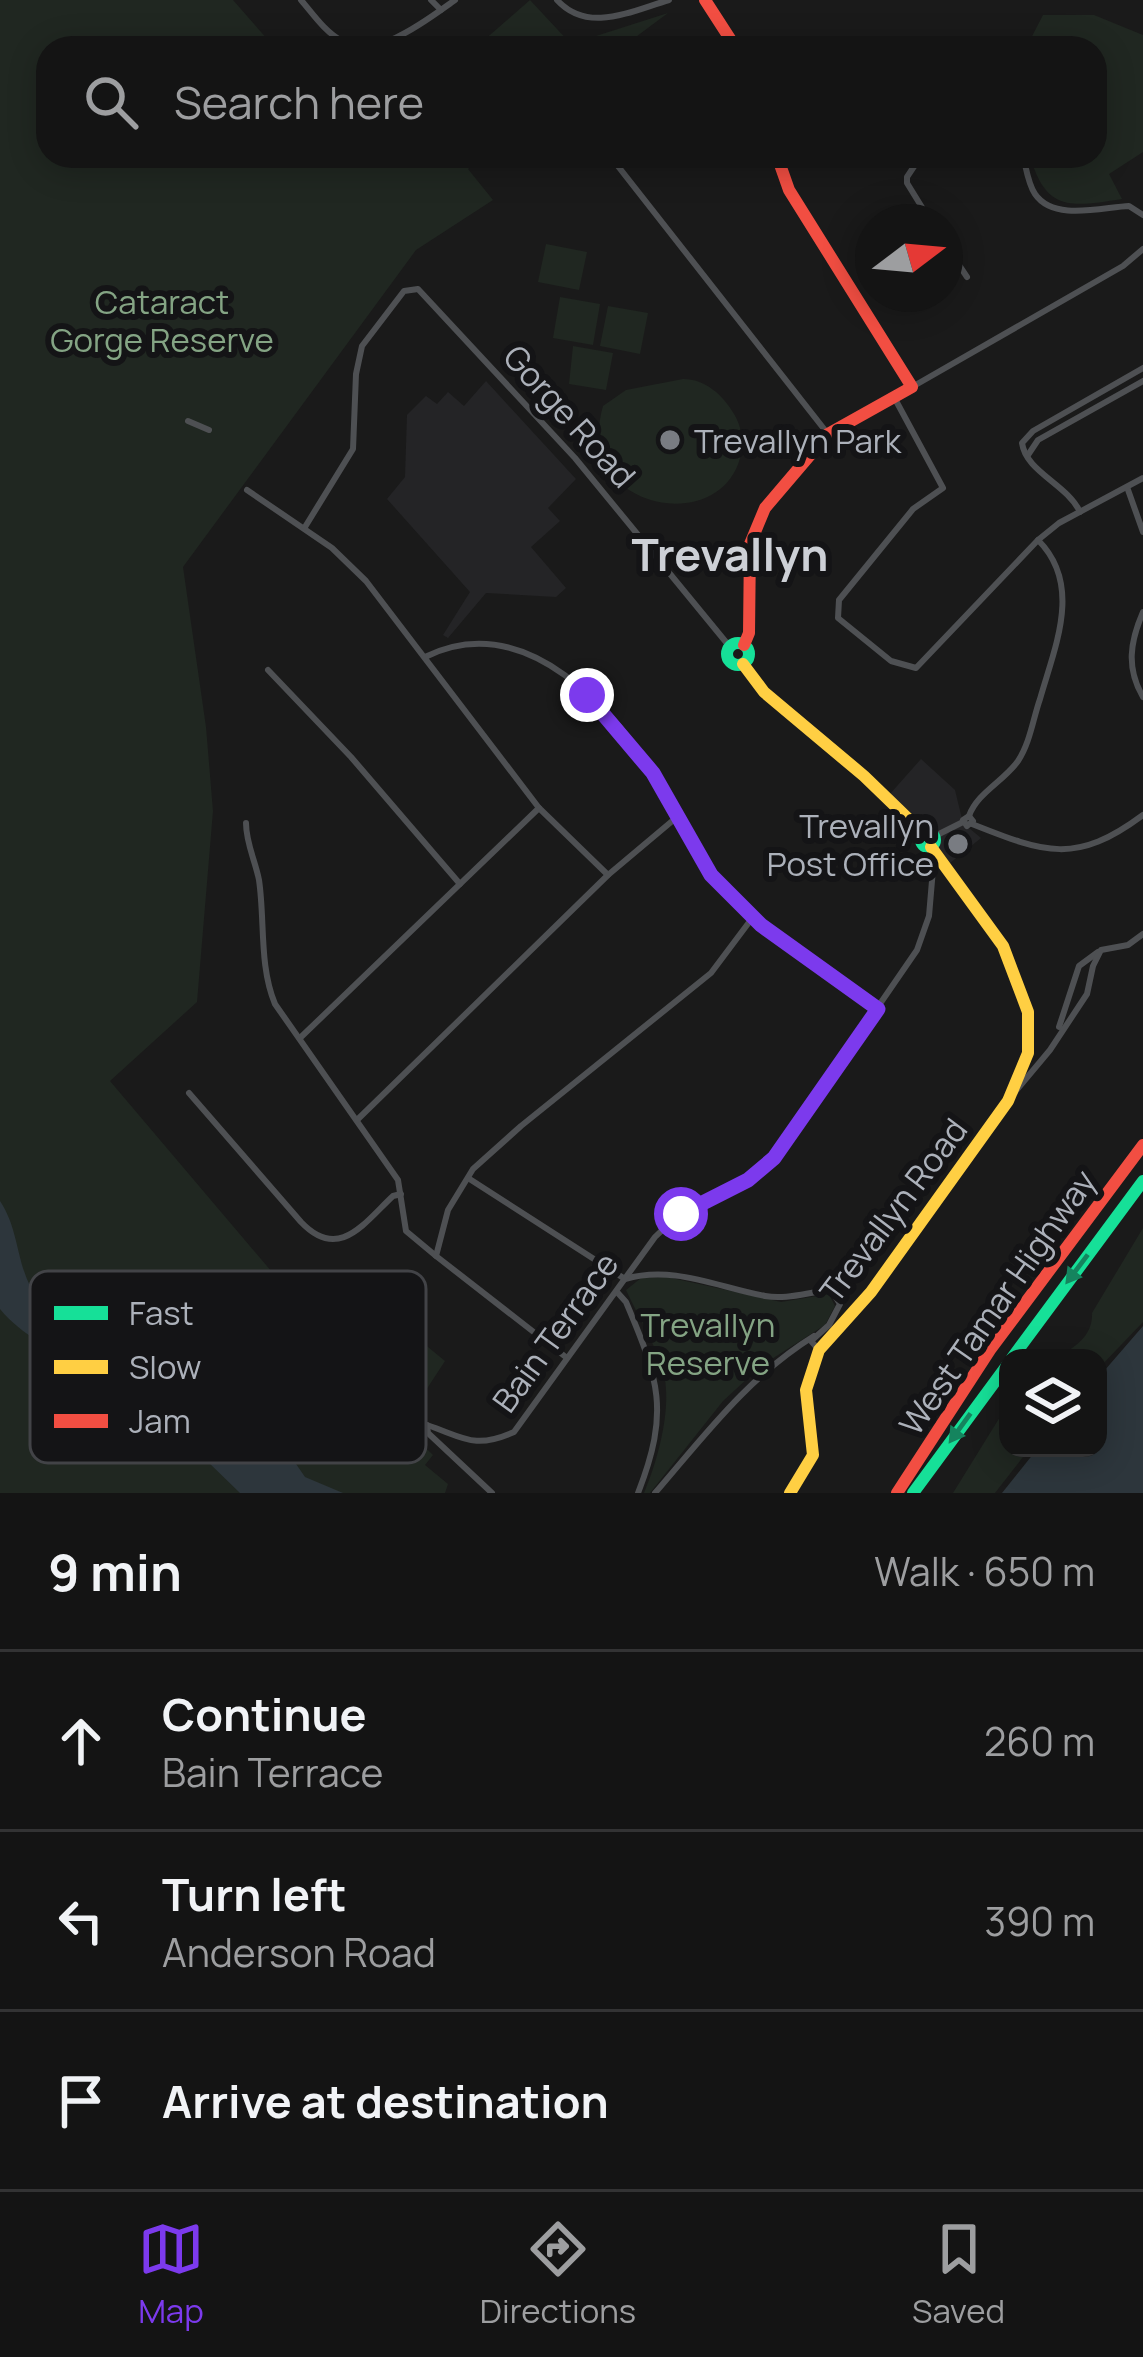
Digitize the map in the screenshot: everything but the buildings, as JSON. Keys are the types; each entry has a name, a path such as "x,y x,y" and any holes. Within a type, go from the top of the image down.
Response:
{"main road":[{"path":"705,0 728,36"},
{"path":"782,168 789,190 912,387 828,434 764,508 748,559 749,633 737,646 749,653 743,664 764,692 864,776 932,843 997,936 1026,1005 1028,1053 1011,1095"},
{"name":"Trevallyn Road","path":"817,1354 871,1292 1011,1095"},
{"name":"West Tamar Highway","path":"897,1493 989,1351 1143,1145"},
{"name":"West Tamar Highway","path":"1019,1349 1143,1181"},
{"path":"790,1493 813,1455 806,1390 817,1354"},
{"name":"West Tamar Highway","path":"913,1493 999,1376"}],"street":[{"path":"301,0 335,36"},
{"path":"431,0 440,10"},
{"path":"393,36 455,0"},
{"path":"557,0 576,16 594,20 669,0"},
{"path":"619,168 828,434"},
{"path":"913,168 907,183 920,204"},
{"path":"1027,168 1035,194 1046,202 1074,211 1129,206 1143,215"},
{"path":"912,387 1123,266 1143,249"},
{"path":"963,271 967,277"},
{"name":"Gorge Road","path":"305,527 352,449 362,346 408,289 424,293 737,646"},
{"path":"1080,512 1074,499 1027,458 1022,449 1026,436 1143,368"},
{"path":"1027,458 1038,440 1143,381"},
{"path":"894,398 943,488 913,509 836,607 842,622 900,666 922,665 1037,540 1143,478"},
{"path":"188,421 209,430"},
{"path":"1127,487 1143,532"},
{"path":"247,490 305,527 365,581 539,808 608,875"},
{"path":"932,843 968,821 975,802 1005,777 1024,751 1060,633 1063,602 1059,570 1037,540"},
{"path":"1143,612 1130,650 1132,673 1143,697"},
{"path":"424,657 450,647 501,646 546,660 587,695 632,745 700,861 753,917 878,1009"},
{"path":"268,670 351,757 460,884"},
{"path":"300,1038 539,808"},
{"path":"968,821 1028,847 1065,851 1106,840 1143,815"},
{"path":"357,1120 608,875 678,817"},
{"path":"246,823 259,883 270,993 398,1180 406,1232 567,1358"},
{"name":"Bain Terrace","path":"492,1493 428,1433 427,1425 464,1442 510,1435 642,1254 681,1214 748,1180 774,1158 878,1009 925,932 932,843"},
{"path":"436,1256 448,1210 466,1177 520,1126 711,973 753,917"},
{"path":"1101,950 1128,945 1143,934"},
{"name":"Trevallyn Road","path":"1058,1036 1079,966 1101,950"},
{"name":"Trevallyn Road","path":"1011,1095 1088,994 1101,950"},
{"path":"189,1093 320,1238 351,1235 393,1196 401,1195"},
{"path":"466,1177 625,1279 651,1272 768,1296 831,1290 840,1304 829,1325 731,1403 655,1493"},
{"path":"642,1254 651,1272"},
{"path":"617,1292 626,1302 657,1383 654,1434 638,1493"},
{"path":"814,1335 817,1354"},
{"path":"791,1351 817,1354"}],"shaded area":[{"path":"486,381 576,479 548,508 560,521 531,547 566,588 556,597 486,593 448,638 443,635 470,592 387,499 405,477 407,415 426,396 437,404 448,392 464,406"},
{"path":"921,759 955,790 963,823 981,838 950,863 938,846 940,838 890,794"},
{"path":"0,1201 30,1286 30,1336 0,1309"},
{"path":"1143,1326 1143,1493 1002,1493 1031,1457 1107,1457 1107,1368"},
{"path":"209,1463 295,1463 305,1477 343,1493 240,1493"}],"green space":[{"name":"Cataract Gorge Reserve","path":"0,0 233,0 264,36 36,36 36,168 469,168 493,200 416,250 183,567 213,811 197,1002 110,1081 271,1271 30,1271 30,1463 426,1463 426,1448 433,1455 425,1465 448,1484 445,1493 0,1493"},
{"path":"530,0 564,36 489,36"},
{"path":"668,13 637,36 596,36"},
{"path":"1043,15 1094,15 1143,35 1143,152 1109,174 1122,199 1088,204 1063,201 1044,187 1034,168 1107,168 1107,36 1032,36"},
{"path":"546,244 587,252 579,290 538,282"},
{"path":"560,297 600,304 593,345 553,338"},
{"path":"608,306 648,313 640,354 600,346"},
{"path":"573,346 613,353 606,390 569,384"},
{"name":"Trevallyn Park","path":"683,379 706,385 730,407 740,430 740,458 727,483 706,498 680,504 652,501 628,489 609,469 599,441 603,406 626,390"},
{"path":"1143,1228 1143,1322 1107,1360 1107,1349 1070,1349 1086,1334 1092,1313"},
{"name":"Trevallyn Reserve","path":"667,1277 781,1302 829,1294 835,1306 825,1325 761,1366 723,1401 650,1493 644,1493 662,1433 666,1384 626,1290 641,1278"},
{"name":"Cataract Gorge Reserve","path":"426,1345 445,1361 426,1390"},
{"path":"999,1419 999,1457 1023,1457 995,1493 953,1493"}],"traffic: fast":[{"path":"738,643 749,654 738,665 727,654 738,643"},
{"path":"928,833 935,840 928,847 921,840 928,833"},
{"path":"1019,1349 1143,1181"},
{"path":"913,1493 999,1376"}],"traffic: slow":[{"path":"743,664 764,692 924,834"},
{"path":"790,1493 813,1455 806,1390 819,1350 871,1292 1008,1101 1028,1053 1028,1012 1003,946 931,847"}],"traffic: jam":[{"path":"705,0 728,36"},
{"path":"744,645 749,633 750,544 765,508 828,434 912,387 789,190 781,168"},
{"path":"897,1493 990,1350 1143,1145"}],"place":[{"name":"Trevallyn Park","path":"670,440"},
{"name":"Trevallyn Post Office","path":"958,844"}],"district":[{"name":"Trevallyn","path":"730,554"}],"route":[{"path":"587,695 653,773 711,875 761,925 878,1009 774,1158 748,1180 681,1214"}]}
